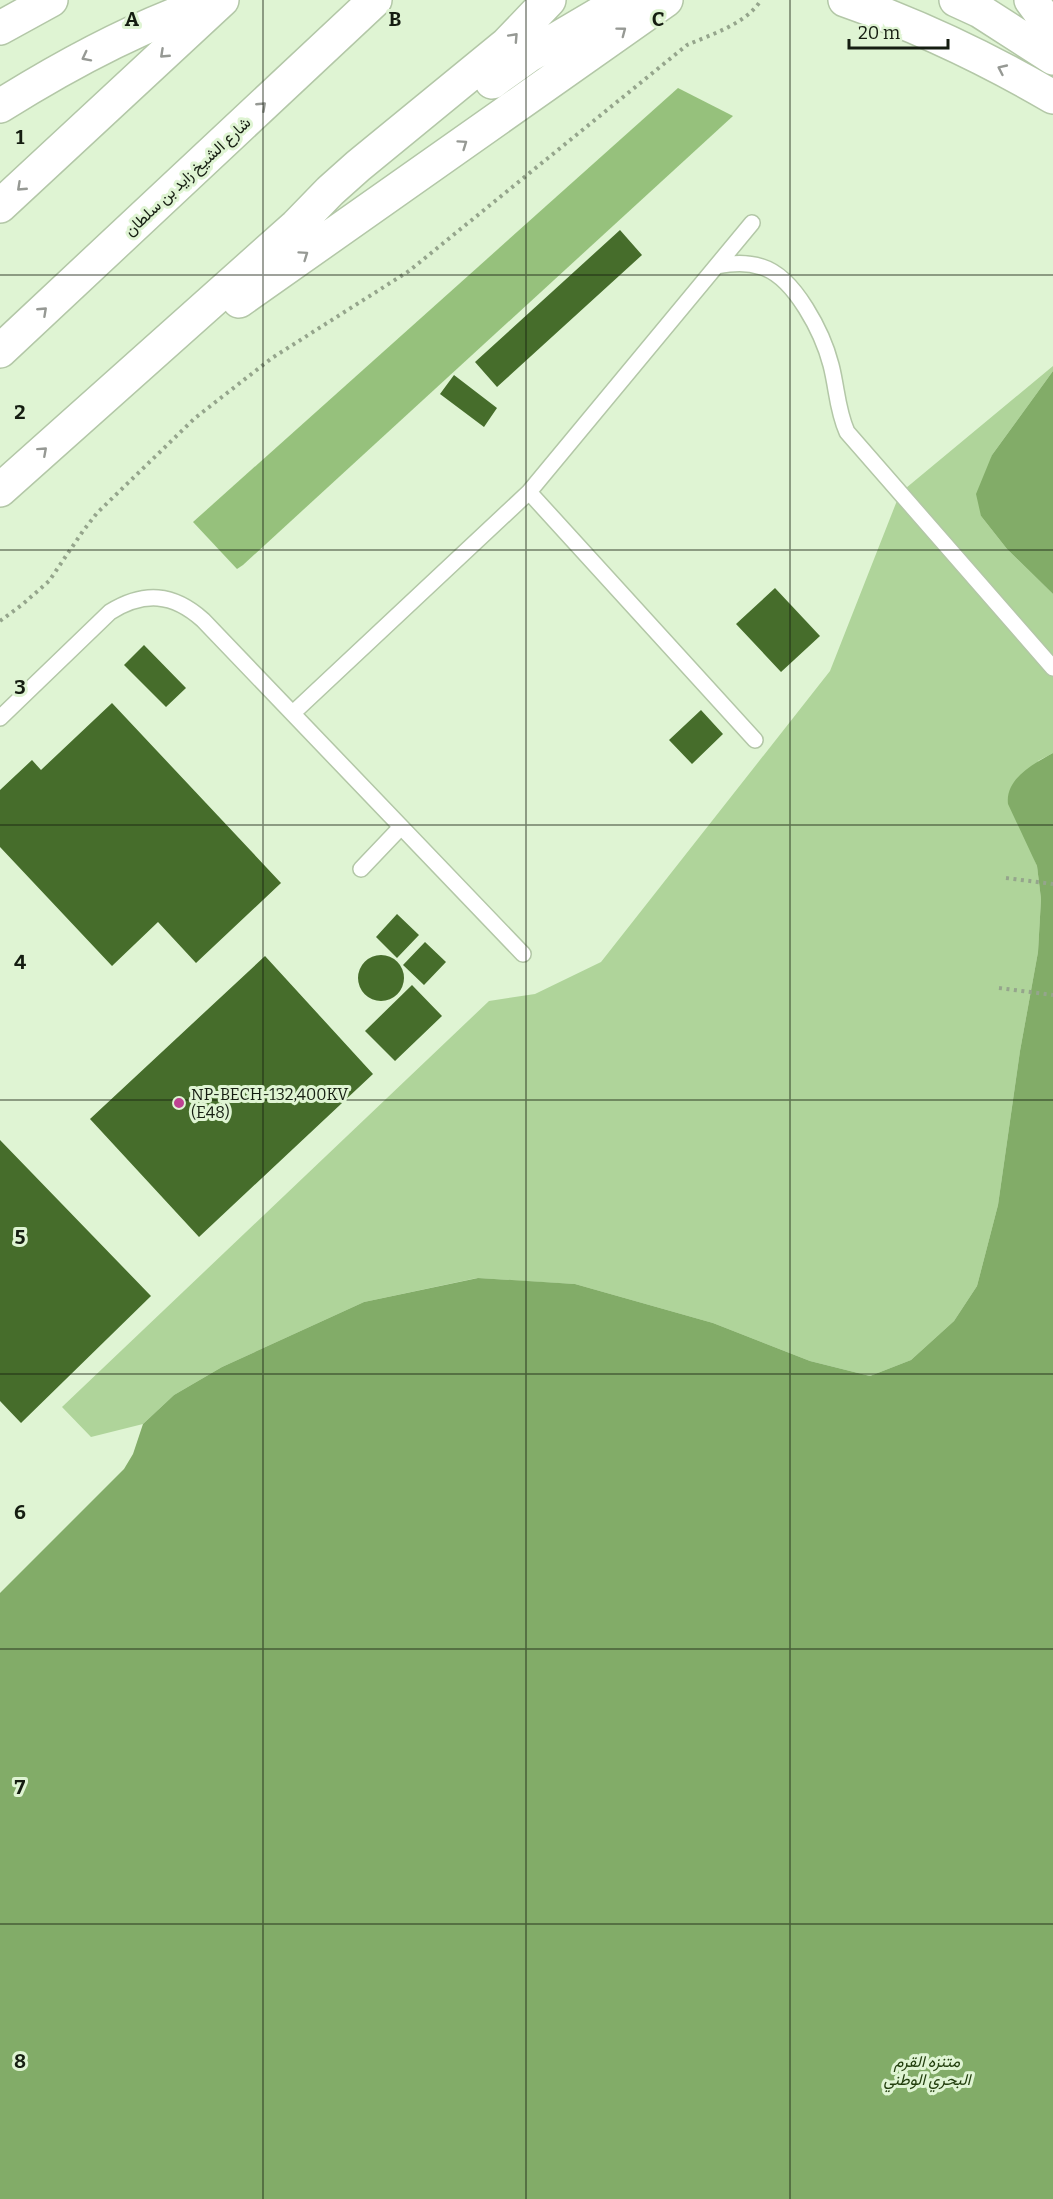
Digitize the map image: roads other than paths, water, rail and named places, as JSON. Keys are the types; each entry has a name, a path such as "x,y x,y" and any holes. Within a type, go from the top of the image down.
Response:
{"main road":[{"path":"0,28 51,0"},
{"path":"0,106 82,59 144,28 216,0"},
{"path":"0,206 222,0"},
{"name":"شارع الشيخ زايد بن سلطان","path":"0,351 375,0"},
{"path":"0,490 296,226 358,166 507,44 549,0"},
{"path":"296,226 528,56 623,0"},
{"path":"108,393 666,0"},
{"path":"845,0 880,12 1018,77 1053,97"},
{"path":"956,0 980,11 1053,58"},
{"path":"1031,0 1053,30"}],"lane":[{"path":"293,713 529,492 752,223"},
{"path":"717,266 741,262 764,267 784,280 812,320 823,342 831,365 841,418 847,432 1053,668"},
{"path":"529,492 755,740"},
{"path":"0,718 110,612 123,604 151,597 180,603 192,610 293,713 523,954"},
{"path":"361,869 401,827"}],"place":[{"name":"NP-BECH-132,400KV (E48)","path":"179,1103"}],"park label":[{"name":"متنزه القرم البحري الوطني","path":"927,2070"}]}
